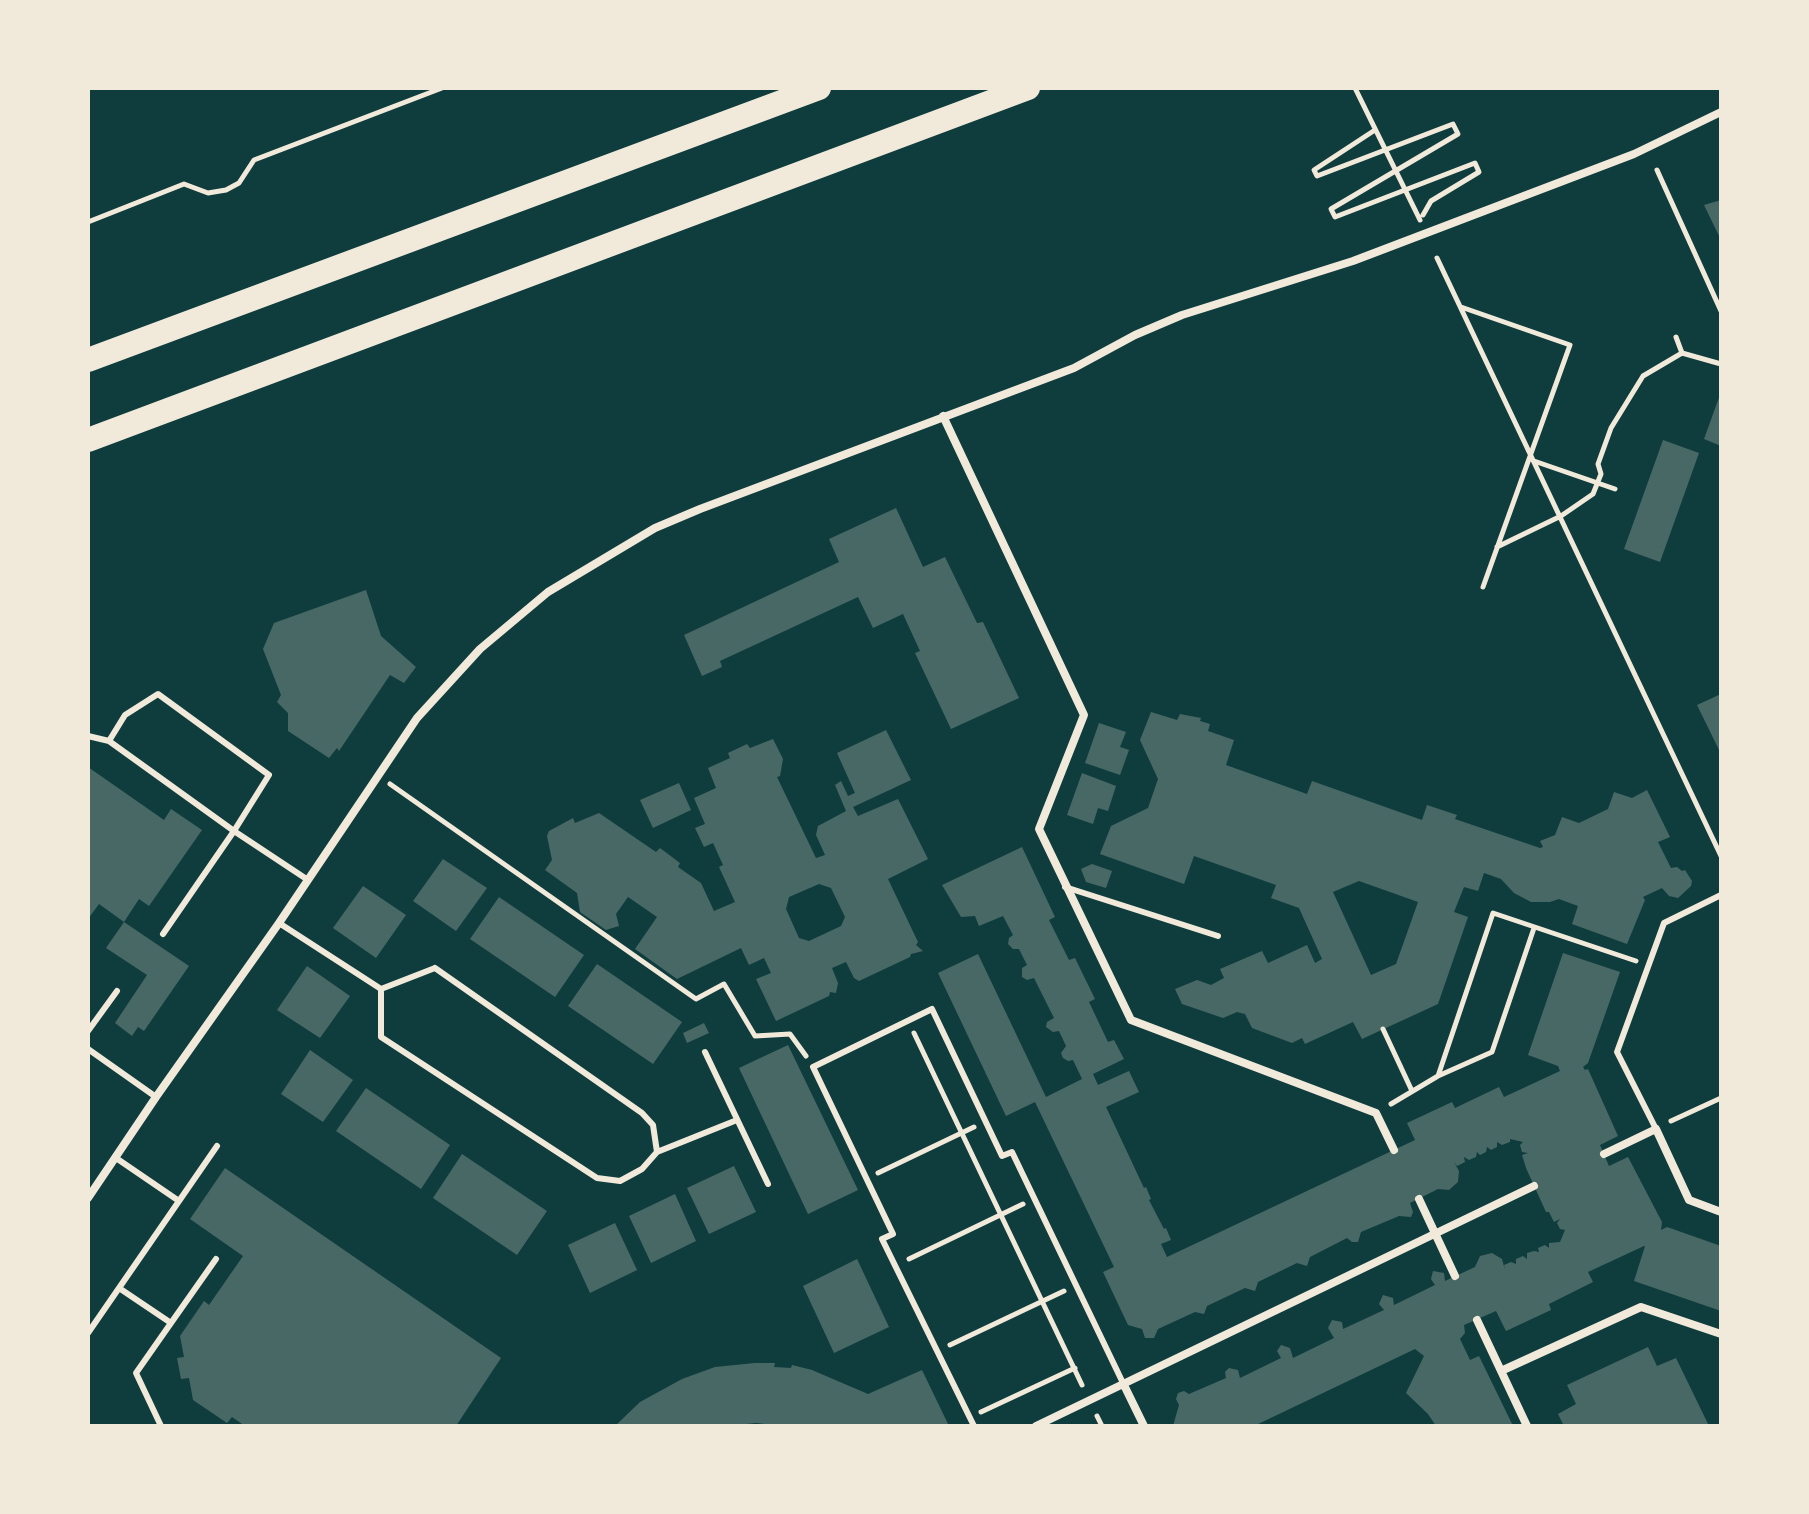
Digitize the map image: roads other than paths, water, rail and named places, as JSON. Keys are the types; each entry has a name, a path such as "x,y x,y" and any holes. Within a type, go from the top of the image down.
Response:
{"highway":[{"path":"88,360 819,88"},
{"path":"88,440 1028,88"}],"street":[{"path":"88,1198 417,718 480,649 548,592 655,528 1074,368 1135,335 1182,315 1353,261 1634,154 1721,112"},
{"path":"943,416 1084,715 1039,829 1131,1020 1376,1113 1394,1150"},
{"path":"1604,1154 1656,1129 1689,1200 1721,1212"},
{"path":"1036,1426 1534,1186"},
{"path":"1419,1199 1455,1276"},
{"path":"1501,1371 1641,1307 1721,1334"},
{"path":"1477,1320 1527,1426"},
{"path":"1123,1383 1144,1426"}],"lane":[{"path":"109,741 125,715 158,694 269,775 163,934"},
{"path":"88,736 109,741 308,880"},
{"path":"1065,887 1218,936"},
{"path":"1656,1129 1617,1052 1664,923 1721,895"},
{"path":"279,923 381,989"},
{"path":"381,989 435,968 642,1113 653,1125 657,1152"},
{"path":"381,989 381,1037 597,1178 620,1181 642,1169 657,1152 737,1120"},
{"path":"88,1031 117,991"},
{"path":"974,1426 882,1239 893,1234 813,1067 932,1009 1002,1156 1012,1152 1123,1383"},
{"path":"88,1049 156,1097"},
{"path":"705,1052 768,1184"},
{"path":"88,1333 217,1146"},
{"path":"116,1158 179,1201"},
{"path":"161,1426 136,1373 216,1259"},
{"path":"119,1288 171,1323"}]}
